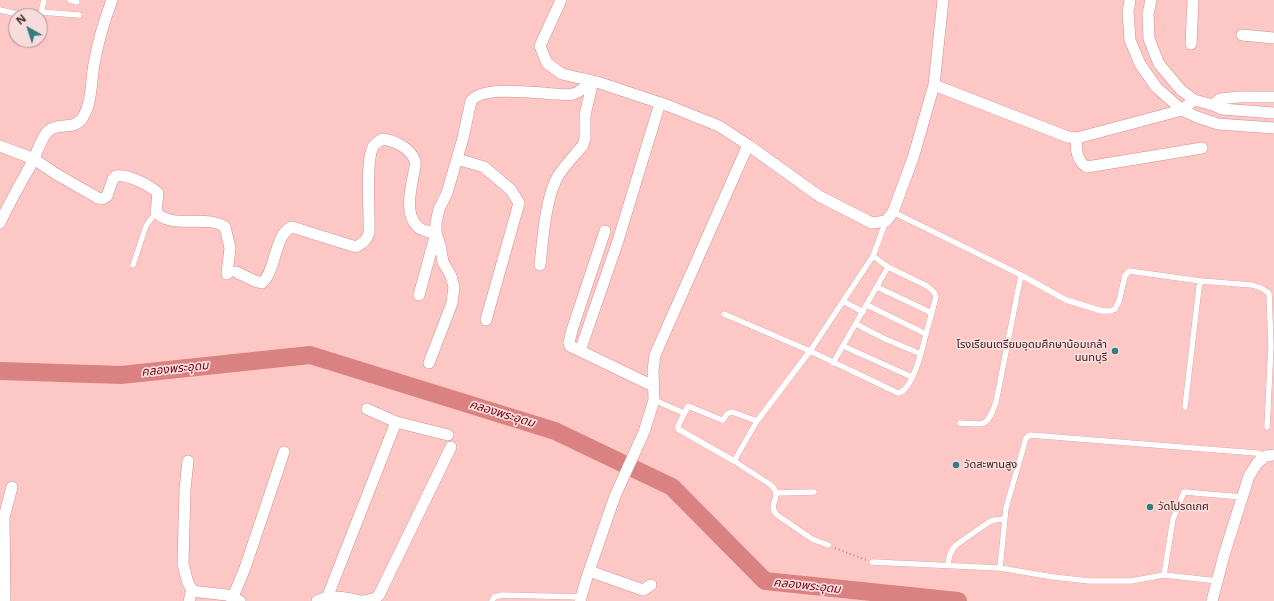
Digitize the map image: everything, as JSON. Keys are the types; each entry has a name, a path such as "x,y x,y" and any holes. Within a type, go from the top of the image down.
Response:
{"street":[{"path":"0,223 10,201 34,159 40,142 49,130 57,127 72,126 82,120 87,109 94,63 104,20 112,0"},
{"path":"561,0 540,46 547,63 562,74 589,80 660,103 719,126 819,196 872,223 889,217 913,158 934,85 944,0"},
{"path":"1130,0 1128,12 1130,40 1140,64 1156,87 1182,110 1197,117 1218,124 1274,128"},
{"path":"1151,0 1148,14 1149,39 1151,46 1159,64 1181,90 1194,100 1222,109 1274,112"},
{"path":"1191,44 1193,0"},
{"path":"1242,35 1274,38"},
{"path":"419,295 436,233 436,223 439,209 447,193 464,138 469,107 474,97 489,91 572,95 586,86 589,80"},
{"path":"540,265 545,222 552,188 558,176 583,145 585,139 585,115 589,80"},
{"path":"934,85 1068,138 1077,138 1182,110 1194,100"},
{"path":"1212,105 1220,99 1239,97 1274,97"},
{"path":"580,351 617,244 660,103"},
{"path":"1077,138 1075,146 1080,162 1087,167 1202,148"},
{"path":"0,146 34,159 80,189 102,198 108,194 113,179 116,176 141,182 158,193 156,212 159,216 170,220 215,222 225,227 230,248 231,273 262,283 270,273 281,237 287,229 292,227 356,247 368,238 370,159 373,147 378,141 383,139 402,146 411,154 415,162 409,212 418,228 436,233"},
{"path":"580,599 615,496 644,432 654,400 653,371 655,355 748,145"},
{"path":"457,159 484,167 511,190 518,203 486,320"},
{"path":"605,231 569,343 570,346 653,386"},
{"path":"429,363 452,303 454,287 451,276 443,262 436,233"},
{"path":"367,409 396,422 448,435"},
{"path":"361,601 342,597 322,599 396,422"},
{"path":"364,601 376,598 379,595 451,447"},
{"path":"188,461 186,468 185,489 184,573 192,590 198,592 227,594 237,599 245,568 284,452"},
{"path":"1212,601 1224,555 1249,476 1258,462 1270,455"},
{"path":"5,601 4,517 12,487"},
{"path":"589,571 643,590 651,585"},
{"path":"189,601 192,590"}],"lane":[{"path":"70,0 77,2"},
{"path":"48,14 79,15"},
{"path":"133,265 146,226 156,212"},
{"path":"734,461 757,421 810,351 873,256 889,217 1021,275 1066,300 1102,311 1110,311 1115,309 1119,301 1125,276 1129,271 1201,281 1252,285 1261,288 1269,293 1271,346 1267,426"},
{"path":"724,314 810,351 898,393 901,392 905,389 912,377 921,354 936,297 934,292 927,286 888,267 873,256"},
{"path":"833,363 888,267"},
{"path":"960,423 984,424 991,415 996,402 1021,275"},
{"path":"1185,407 1199,287 1201,281"},
{"path":"877,287 932,313"},
{"path":"843,301 863,312"},
{"path":"867,305 926,334"},
{"path":"856,324 885,339 921,354"},
{"path":"843,346 912,377"},
{"path":"654,400 684,413"},
{"path":"757,421 732,412 727,414 723,420 688,406 678,426 679,430 734,461 771,485 775,489 776,493 772,507 773,511 812,539 828,545"},
{"path":"1000,568 1006,508 1026,438 1030,435 1270,455"},
{"path":"776,493 814,492"},
{"path":"1164,575 1173,519 1184,492 1242,497"},
{"path":"948,565 949,556 952,549 956,545 989,522 1004,519"},
{"path":"872,562 1000,568 1053,577 1090,581 1131,581 1164,575 1218,581"},
{"path":"492,601 494,597 502,595 580,599"}],"path":[{"path":"828,545 872,562"}],"waterway":[{"name":"คลองพระอุดม","path":"0,371 121,375 310,355 555,431 672,487 765,581 958,601"}],"place":[{"name":"โรงเรียนเตรียมอุดมศึกษาน้อมเกล้า นนทบุรี","path":"1115,351"},
{"name":"วัดสะพานสูง","path":"956,465"},
{"name":"วัดโปรดเกศ","path":"1150,507"}]}
